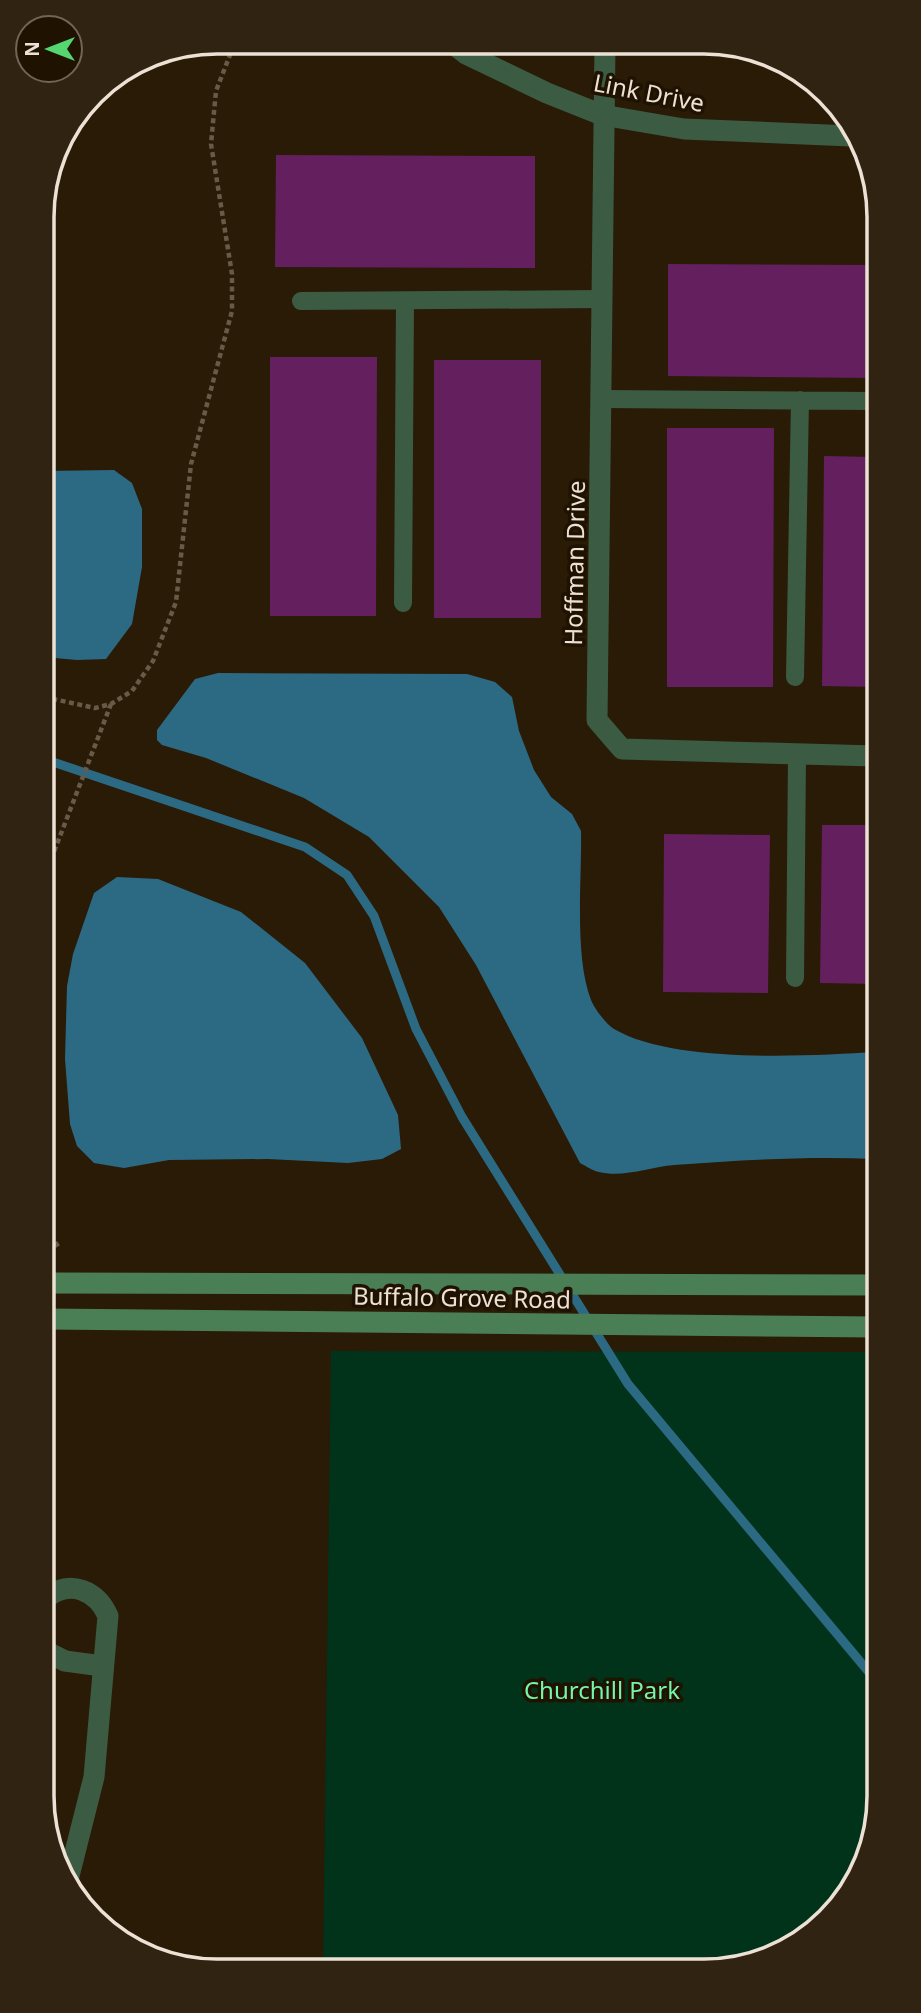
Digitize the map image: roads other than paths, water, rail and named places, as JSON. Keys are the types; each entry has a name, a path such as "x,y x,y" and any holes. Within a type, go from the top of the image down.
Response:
{"main road":[{"name":"Buffalo Grove Road","path":"54,1283 866,1285"},
{"name":"Buffalo Grove Road","path":"54,1320 866,1327"}],"street":[{"name":"Link Drive","path":"466,54 547,93 602,115 684,129 845,136"},
{"name":"Hoffman Drive","path":"605,54 602,115 603,399 597,720 622,749 867,756"},
{"path":"54,1593 72,1587 95,1596 103,1605 108,1629 102,1666 94,1777 71,1867"},
{"path":"54,1656 65,1661 102,1666"}],"lane":[{"path":"301,301 603,299"},
{"path":"403,603 405,301"},
{"path":"603,399 867,401"},
{"path":"795,677 800,400"},
{"path":"795,978 797,754"}],"water":[{"path":"114,470 132,483 142,509 142,567 132,624 106,659 55,658 55,471"},
{"path":"218,673 467,674 495,682 512,697 519,731 534,770 551,797 572,814 581,831 582,962 591,1000 601,1016 614,1029 640,1040 705,1053 779,1056 866,1052 866,1159 800,1158 674,1165 617,1174 597,1171 580,1163 476,965 439,907 369,837 304,798 206,758 162,745 157,740 157,730 195,679"},
{"path":"117,877 158,879 241,912 305,963 362,1038 398,1115 401,1149 382,1159 348,1163 268,1159 169,1160 124,1168 94,1163 77,1146 70,1124 65,1059 67,986 73,954 94,893"}],"waterway":[{"path":"55,763 305,847 347,875 374,916 416,1029 462,1117 628,1384 866,1669"}],"park label":[{"name":"Churchill Park","path":"602,1689"}]}
